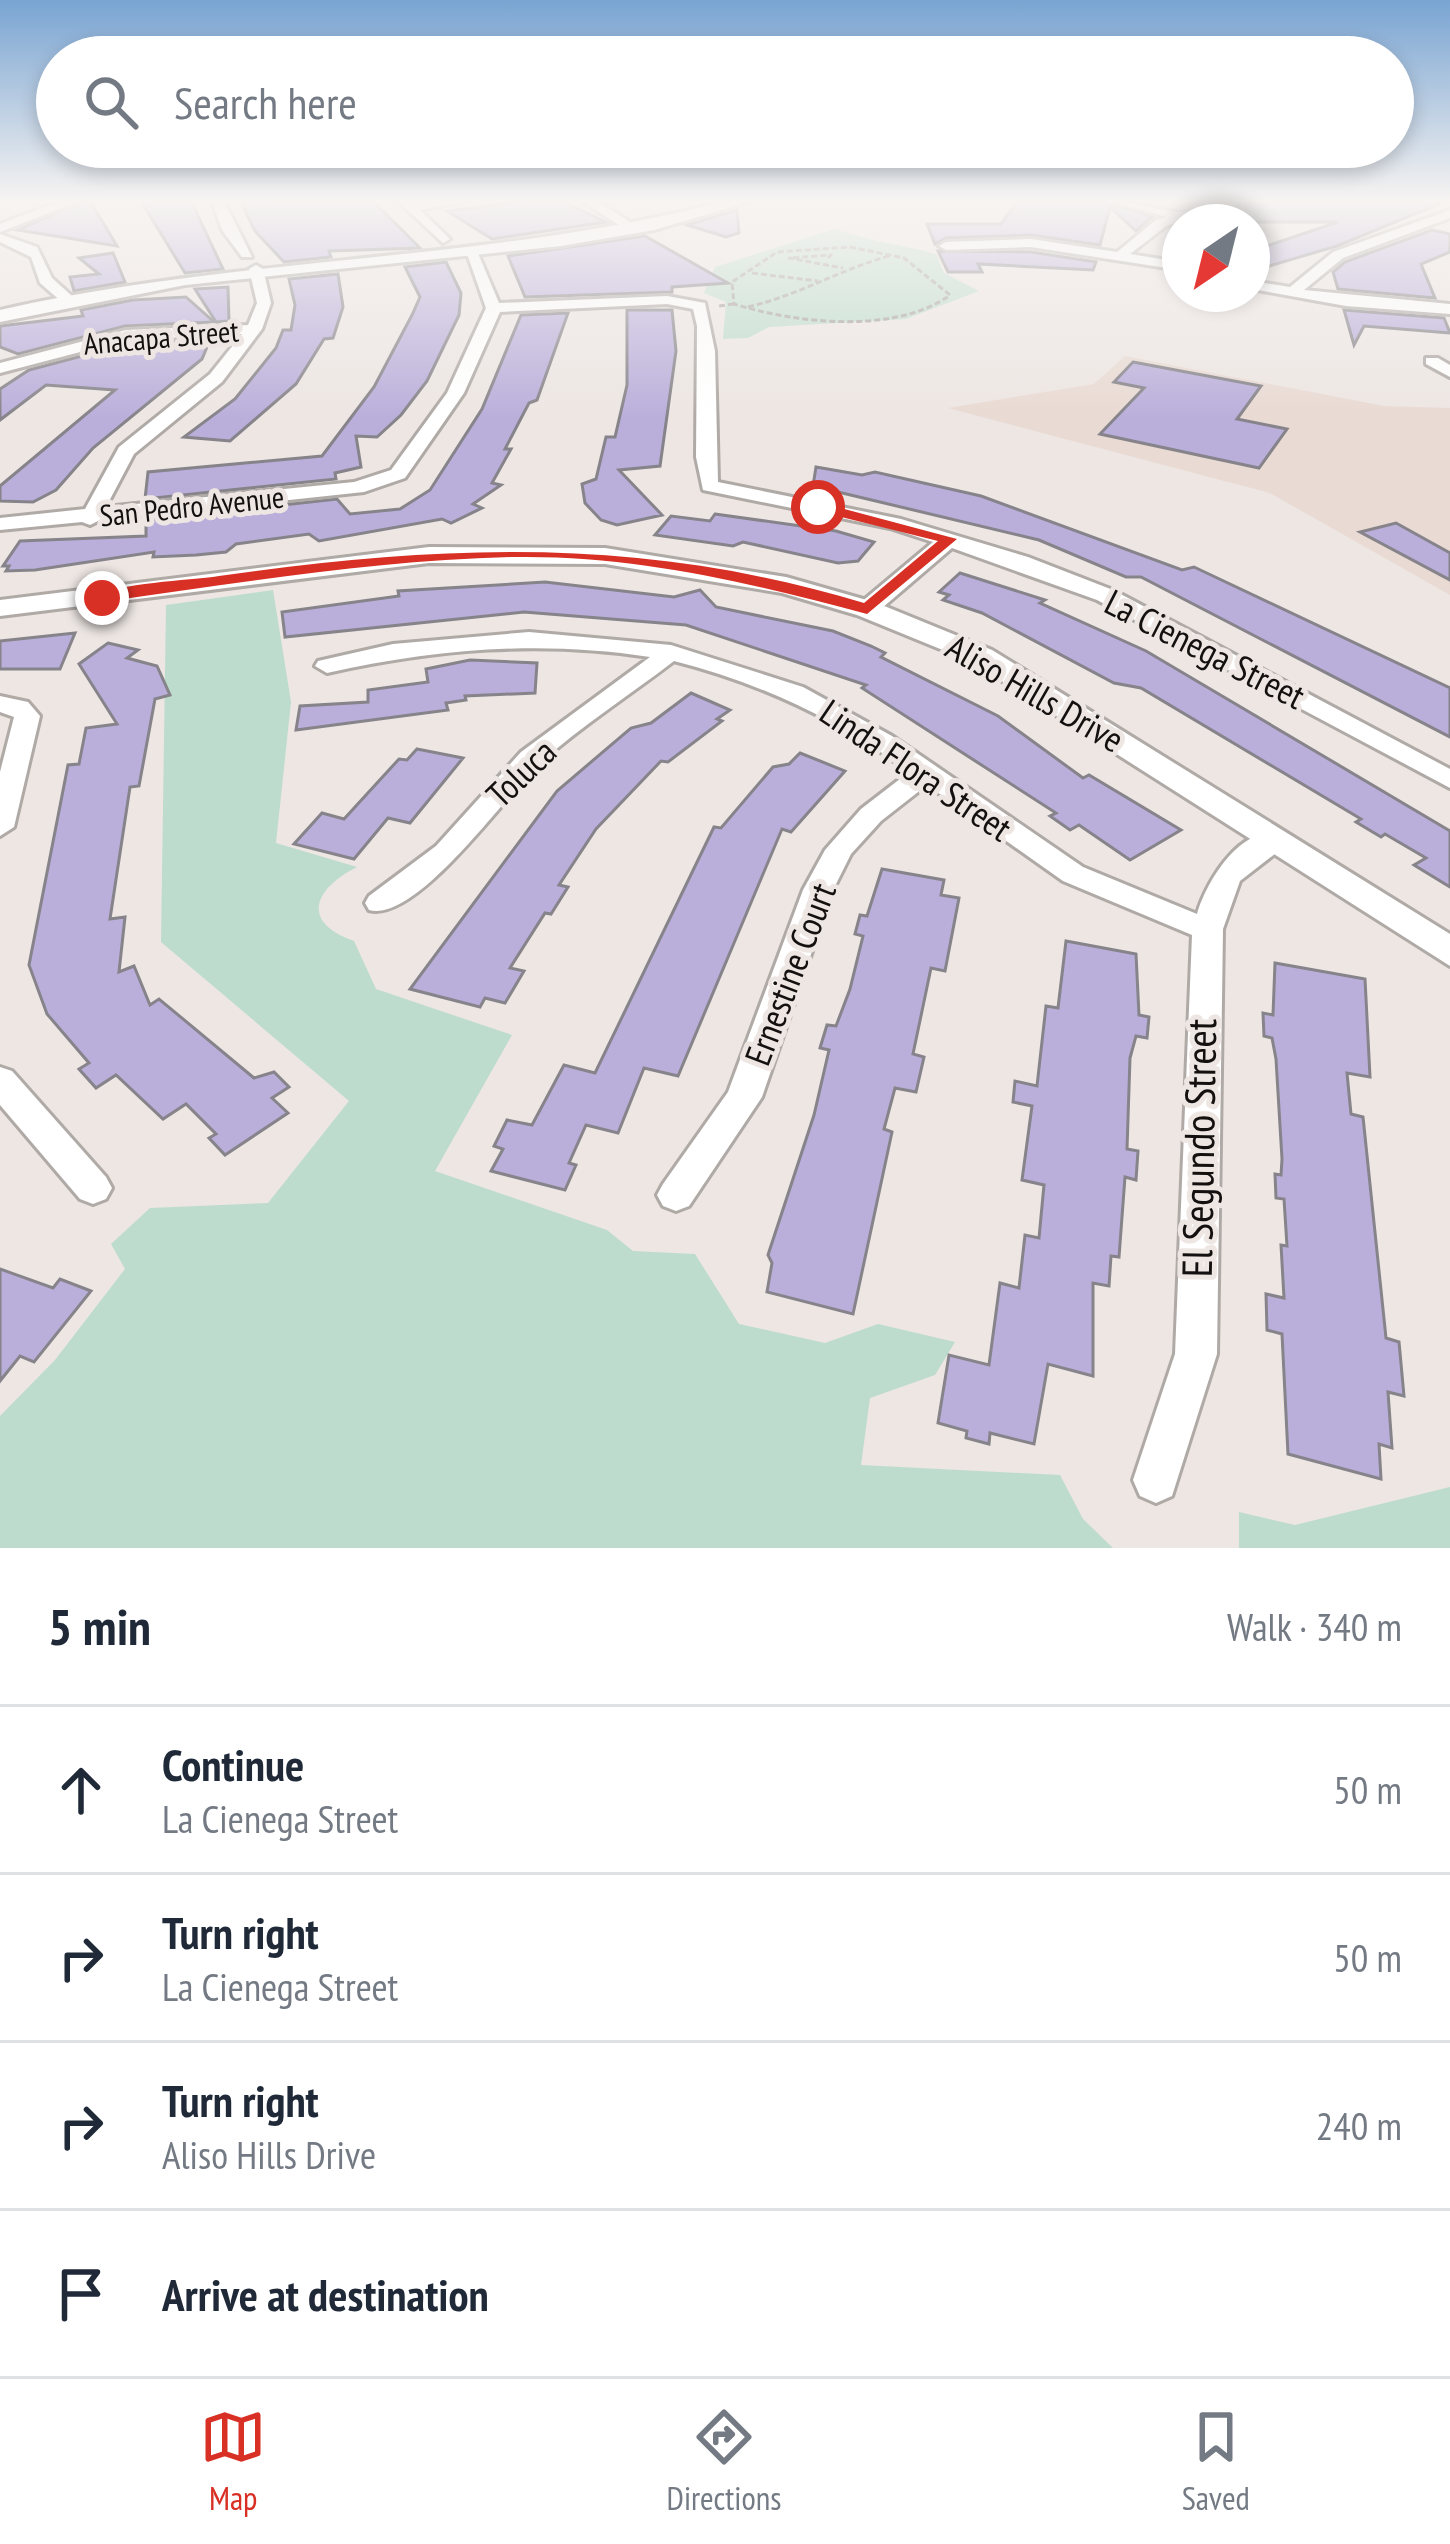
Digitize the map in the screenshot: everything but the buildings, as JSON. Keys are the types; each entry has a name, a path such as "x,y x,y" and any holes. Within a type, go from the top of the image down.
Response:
{"street":[{"path":"44,273 45,280 67,299"},
{"path":"0,316 195,273"},
{"path":"89,519 126,452 216,378 254,329 264,304 254,273"},
{"path":"479,273 494,308 667,300 701,308"},
{"path":"1292,293 1316,273"},
{"path":"1270,289 1450,308"},
{"name":"San Pedro Avenue","path":"0,524 89,519 383,483 398,474 455,393 494,308"},
{"name":"La Cienega Street","path":"701,308 712,386 703,470 710,486 949,539 1105,595 1450,780"},
{"name":"Anacapa Street","path":"0,368 126,335 254,329"},
{"path":"1432,361 1450,372"},
{"path":"867,609 949,539"},
{"name":"Aliso Hills Drive","path":"0,608 340,564 517,552 693,566 787,584 867,609 1018,676 1450,952"},
{"name":"Linda Flora Street","path":"327,666 404,646 472,640 605,642 671,652 795,691 927,772 1074,874 1129,902 1208,929"},
{"name":"Toluca","path":"380,903 446,853 530,758 671,652"},
{"path":"0,704 19,707 27,716 0,827"},
{"name":"Ernestine Court","path":"676,1195 744,1097 818,890 839,850 871,815 927,772"},
{"name":"El Segundo Street","path":"1156,1480 1196,1354 1208,929 1217,891 1238,860 1275,840"},
{"path":"0,1081 93,1188"}],"path":[{"path":"751,273 732,281 730,291 736,303 783,319 854,322 947,301 950,289 927,273"},
{"path":"754,273 820,282"},
{"path":"748,307 803,294 834,273"},
{"path":"701,308 755,304"}],"shaded area":[{"path":"1125,356 1384,406 1450,408 1450,595 1270,493 948,408 1094,384"}],"green space":[{"path":"712,273 944,273 979,291 906,319 769,327 748,338 723,339 726,302 704,293"},
{"path":"273,590 291,702 276,843 357,867 323,895 320,915 325,924 354,941 376,989 512,1035 435,1171 607,1230 633,1251 695,1254 739,1324 825,1343 878,1324 955,1342 935,1375 870,1398 861,1465 1060,1475 1083,1519 1113,1548 0,1548 0,1416 55,1360 125,1269 111,1244 150,1208 268,1203 349,1101 161,942 166,605"},
{"path":"1450,1487 1450,1548 1239,1548 1239,1512 1295,1525"}],"route":[{"path":"102,598 340,564 517,552 693,566 787,584 867,609 949,539 818,507"}]}
